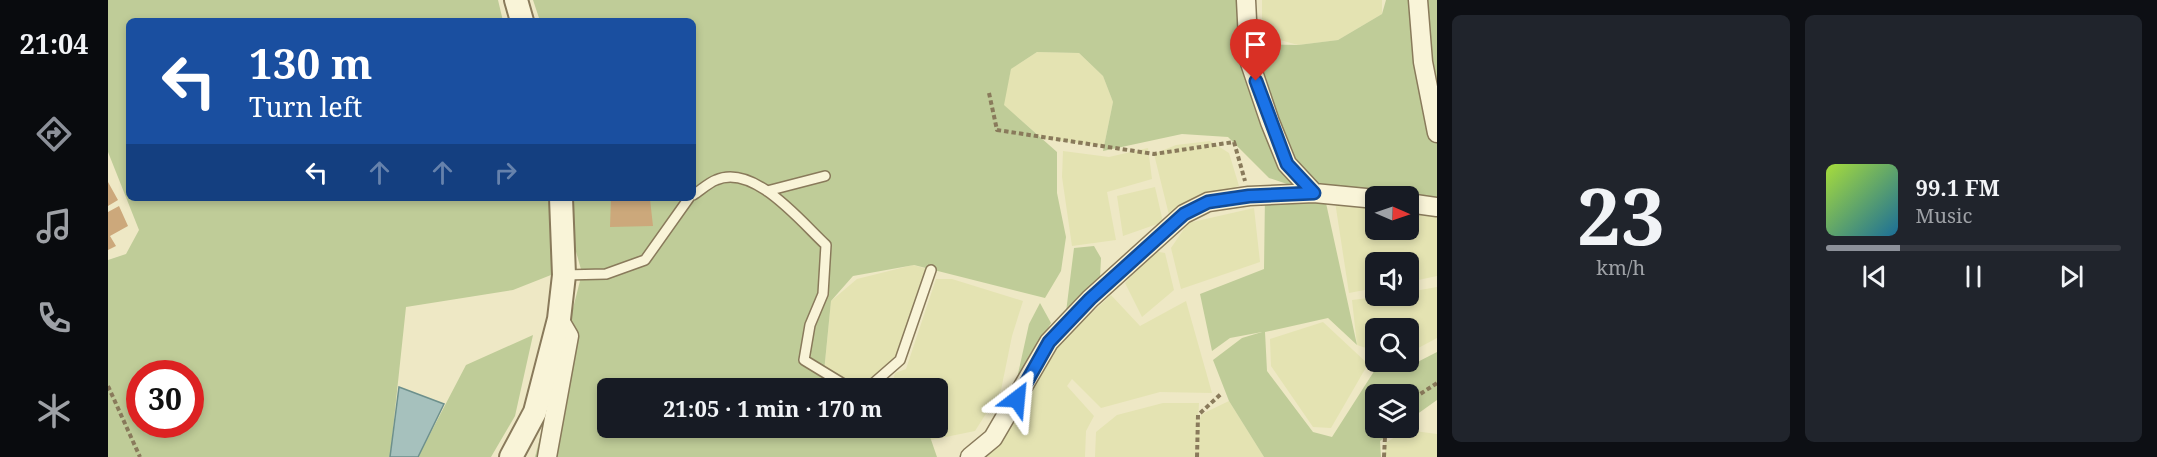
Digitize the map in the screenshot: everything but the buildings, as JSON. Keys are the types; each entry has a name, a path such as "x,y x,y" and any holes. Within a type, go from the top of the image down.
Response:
{"street":[{"path":"516,0 521,18"},
{"path":"1246,0 1249,60 1270,122 1287,164 1314,193"},
{"path":"1418,0 1423,62 1437,133"},
{"path":"970,457 993,438 1049,342 1090,299 1184,214 1208,202 1249,196 1314,193 1365,199"},
{"path":"510,457 535,412 559,319 564,275 561,201"},
{"path":"1419,205 1437,207"},
{"path":"547,457 569,336 559,319"}],"lane":[{"path":"696,193 717,179 741,176 767,191 826,245 823,294 810,325 804,360 834,378"},
{"path":"767,191 825,176"},
{"path":"564,275 606,274 645,260 687,201"},
{"path":"879,378 900,360 930,270"}],"path":[{"path":"989,93 996,130 1154,153 1234,142 1249,196"},
{"path":"1419,395 1437,383"},
{"path":"108,386 140,457"},
{"path":"1197,457 1198,415 1221,394"},
{"path":"1384,457 1385,438"}],"green space":[{"path":"108,0 498,0 502,18 126,18 126,197 108,152"},
{"path":"533,0 1241,0 1248,44 1298,45 1338,40 1382,14 1386,0 1437,0 1437,203 1419,199 1419,186 1365,186 1365,195 1314,193 1269,178 1228,137 1182,134 1103,151 1113,102 1103,76 1079,53 1037,52 1011,69 1004,105 1057,152 1057,193 1066,237 1061,271 1045,298 914,265 853,276 831,301 824,372 836,378 597,378 597,438 930,438 937,457 535,457 582,273 575,248 572,201 696,201 696,18 539,18"},
{"path":"1262,0 1382,0 1382,14 1338,40 1298,45 1262,35"},
{"path":"1037,52 1079,53 1103,76 1113,102 1104,146 1043,139 1003,105 1011,69"},
{"path":"1210,141 1229,153 1239,186 1187,204 1169,215 1154,154 1176,145"},
{"path":"1148,148 1152,179 1107,192 1116,240 1072,246 1062,177 1063,151 1109,157"},
{"path":"1155,187 1163,222 1123,236 1117,196"},
{"path":"1265,195 1326,203 1357,345 1328,318 1265,332 1267,371 1313,432 1332,437 1365,385 1365,438 1384,438 1380,441 1381,457 1264,457 1229,401 1213,360 1242,338 1262,332 1230,338 1212,351 1200,294 1264,269"},
{"path":"1334,195 1365,200 1365,240 1419,240 1419,207 1437,210 1437,276 1419,280 1419,252 1365,252 1365,290 1349,293"},
{"path":"127,201 549,201 551,215 551,275 513,290 406,307 390,457 108,457 108,260 126,254 139,230"},
{"path":"1254,208 1260,262 1181,289 1171,248 1188,223"},
{"path":"1094,246 1101,258 1100,278 1066,312 1074,248"},
{"path":"1154,251 1165,253 1174,290 1142,317 1125,283"},
{"path":"913,265 931,270 901,352 882,378 835,378 824,373 831,301 857,279"},
{"path":"936,279 952,279 1023,301 1012,336 1001,390 975,431 948,437 948,378 894,378 895,373 906,369"},
{"path":"1437,287 1437,338 1419,348 1419,318 1365,318 1365,348 1357,345 1352,300 1365,298 1365,306 1419,306 1419,290"},
{"path":"1111,295 1140,326 1186,301 1212,393 1160,392 1101,408 1072,379 1067,386 1094,416 1086,431 1085,457 983,457 992,449 1047,366 1057,345"},
{"path":"1040,303 1051,323 1016,383 1029,324"},
{"path":"1323,322 1365,361 1365,369 1331,428 1313,427 1271,366 1270,339"},
{"path":"533,335 515,416 491,457 418,457 466,365"},
{"path":"1437,352 1437,400 1419,413 1419,384 1366,384 1374,372 1419,372 1419,361"},
{"path":"1229,401 1264,457 1095,457 1096,432 1117,415 1163,403 1199,403 1198,422 1202,414"},
{"path":"1419,432 1437,434 1437,457 1385,457 1385,443 1393,438 1419,438"}],"water":[{"path":"399,387 444,404 418,457 390,457"}],"route":[{"path":"1017,399 1049,342 1090,299 1184,214 1208,202 1249,196 1314,193 1287,164 1256,81"}]}
